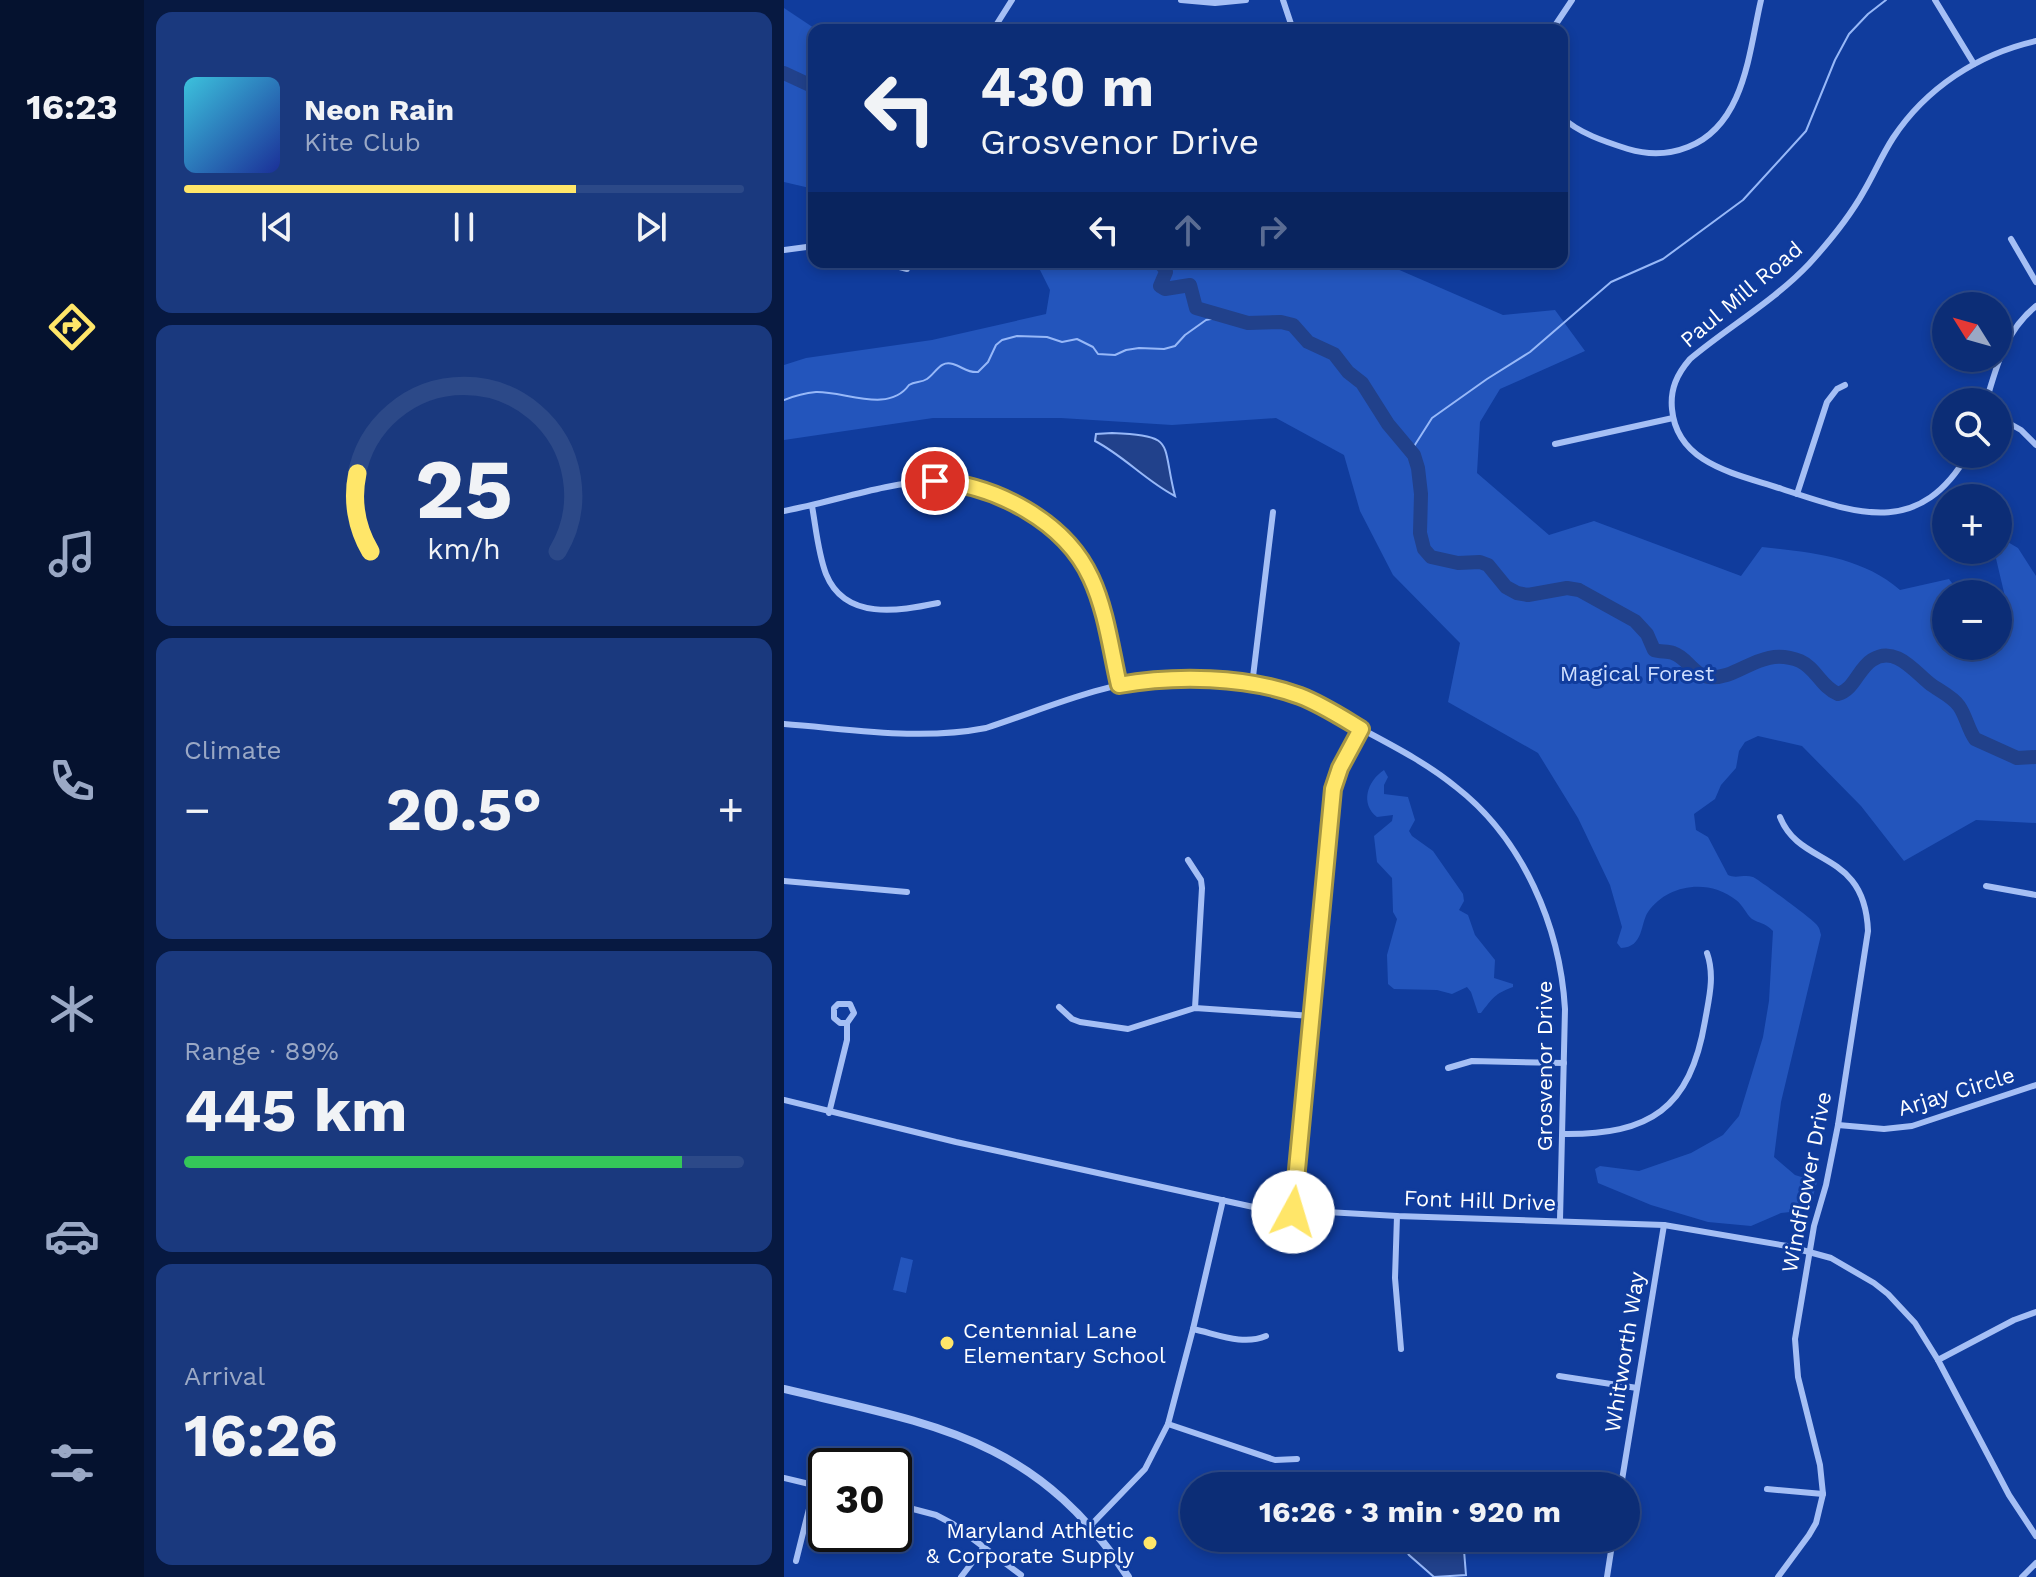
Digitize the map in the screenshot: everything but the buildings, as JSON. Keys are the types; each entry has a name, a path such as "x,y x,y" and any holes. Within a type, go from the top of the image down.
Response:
{"street":[{"path":"997,24 1012,0"},
{"path":"1181,0 1215,3 1246,0"},
{"path":"1283,0 1291,24"},
{"path":"1556,24 1572,0"},
{"path":"1568,121 1583,131 1634,150 1658,153 1694,145 1717,128 1733,107 1761,0"},
{"path":"1935,0 1974,64"},
{"name":"Paul Mill Road","path":"1673,418 1671,397 1682,367 1806,267 1848,216 1904,124 1937,88 1974,64 2004,50 2036,41"},
{"path":"2011,239 2036,282"},
{"path":"784,250 808,247"},
{"path":"1991,388 2005,343 2016,325 2036,306"},
{"path":"1797,494 1827,402 1837,389 1845,385"},
{"path":"1555,444 1673,418 1681,439 1707,463 1868,514 1898,510 1927,500 1942,489 1959,468"},
{"path":"2012,425 2036,445"},
{"path":"784,511 911,483 935,481 961,483 1006,500 1055,532 1081,559 1099,599 1119,685"},
{"path":"812,506 828,579 850,602 878,611 938,603"},
{"path":"1252,685 1273,512"},
{"name":"Grosvenor Drive","path":"784,724 925,735 966,732 1119,685 1183,678 1252,685 1301,697 1435,770 1459,789 1499,831 1518,857 1543,907 1559,959 1565,1009 1560,1220"},
{"path":"1293,1212 1333,789 1340,768 1361,729"},
{"name":"Windflower Drive","path":"1778,1577 1816,1523 1823,1494 1820,1465 1795,1357 1809,1251 1838,1125 1868,931 1866,905 1853,881 1844,871 1798,840 1783,825 1780,817"},
{"path":"1188,860 1201,880 1202,888 1195,1008"},
{"path":"784,881 907,892"},
{"path":"1986,886 2036,895"},
{"path":"1563,1134 1597,1134 1639,1124 1669,1103 1680,1090 1698,1058 1711,982 1707,953"},
{"path":"1059,1007 1080,1022 1128,1029 1195,1008 1218,1007 1312,1016"},
{"path":"829,1113 847,1040 847,1023"},
{"path":"1448,1068 1472,1061 1564,1063"},
{"name":"Arjay Circle","path":"1838,1125 1884,1129 1912,1126 2036,1085"},
{"name":"Font Hill Drive","path":"784,1100 829,1113 1258,1208 1293,1212 1664,1225 1809,1251 1831,1258 1859,1272 1888,1294 1915,1323 1938,1360 2009,1495 2036,1536"},
{"path":"1090,1526 1145,1469 1168,1424 1223,1200"},
{"path":"1397,1216 1395,1278 1401,1349"},
{"name":"Whitworth Way","path":"1623,1472 1664,1225"},
{"path":"1938,1360 2014,1320 2036,1312"},
{"path":"1193,1329 1250,1341 1266,1336"},
{"path":"1559,1376 1637,1388"},
{"path":"784,1389 916,1420 968,1437 1029,1472 1062,1498 1090,1526 1128,1577"},
{"path":"1168,1424 1275,1460 1297,1459"},
{"path":"784,1478 808,1483"},
{"path":"1767,1489 1823,1494"},
{"path":"912,1509 936,1515 953,1524 1021,1575"},
{"path":"796,1561 808,1513"},
{"path":"961,1577 984,1547"},
{"path":"1607,1577 1611,1552"},
{"path":"2022,1577 2036,1563"}],"green space":[{"path":"784,8 808,24 808,188 784,182"},
{"name":"Magical Forest","path":"1039,268 1395,268 1503,315 1555,310 1585,351 1500,389 1480,422 1477,473 1549,535 1594,521 1741,576 1762,547 1817,554 1852,563 1900,590 1932,583 1932,660 2012,660 2012,580 2001,580 1997,564 2012,564 2012,544 2018,548 2036,576 2036,823 1976,820 1904,861 1861,806 1802,746 1758,736 1745,742 1739,751 1736,768 1721,785 1715,799 1694,814 1696,830 1708,837 1728,875 1757,879 1805,914 1820,930 1781,1102 1774,1157 1795,1175 1817,1182 1809,1210 1781,1213 1751,1226 1708,1222 1651,1205 1598,1183 1595,1169 1600,1166 1639,1171 1691,1153 1723,1135 1739,1116 1763,1037 1769,1001 1773,931 1752,919 1738,902 1725,893 1689,887 1666,895 1656,903 1645,917 1638,939 1634,944 1621,948 1617,943 1622,927 1610,885 1578,818 1538,753 1448,702 1460,643 1393,575 1360,511 1344,455 1276,418 1172,425 1061,418 933,418 784,440 784,365 806,358 932,340 1046,314 1050,290"},
{"path":"1384,770 1388,777 1384,794 1408,797 1415,820 1409,831 1433,851 1463,894 1464,901 1459,910 1468,915 1475,935 1495,960 1494,978 1513,984 1513,987 1494,997 1481,1013 1478,1013 1467,987 1452,994 1437,990 1394,989 1388,984 1387,955 1397,919 1393,912 1392,878 1377,862 1374,836 1392,821 1393,815 1377,817 1367,799 1373,780"},
{"path":"901,1257 913,1260 906,1293 893,1290"}],"shaded area":[{"path":"1096,434 1147,436 1163,445 1175,496 1095,441"},
{"path":"1407,1552 1464,1552 1466,1575 1434,1577"}],"waterway":[{"path":"1411,451 1432,418 1530,352 1611,282 1663,259 1743,200 1806,131 1849,34 1886,0"},
{"path":"784,73 808,84"},
{"path":"1164,268 1166,272 1160,286 1165,289 1190,285 1196,308 1248,323 1281,322 1293,325 1308,342 1334,354 1348,372 1362,383 1388,424 1414,455 1421,494 1420,533 1424,549 1431,557 1488,565 1506,587 1517,593 1528,595 1567,588 1579,590 1635,621 1647,634 1654,650 1678,655 1703,676 1720,677 1762,660 1786,657 1806,664 1827,687 1838,694 1848,688 1872,660 1880,656 1896,658 1956,702 1975,739 2017,758 2036,757"},
{"path":"784,400 816,392 878,400 890,398 911,384 927,379 945,364 978,372 988,362 996,345 1017,336 1047,337 1062,342 1077,339 1093,347 1098,354 1115,355 1139,348 1164,349 1175,346 1206,320 1225,316"}],"place":[{"name":"Centennial Lane Elementary School","path":"947,1343"},
{"name":"Maryland Athletic & Corporate Supply","path":"1150,1543"}],"route":[{"path":"935,481 983,489 1035,517 1071,546 1092,579 1099,599 1119,685 1183,678 1281,690 1322,707 1361,729 1347,752 1333,789 1293,1212"}]}
